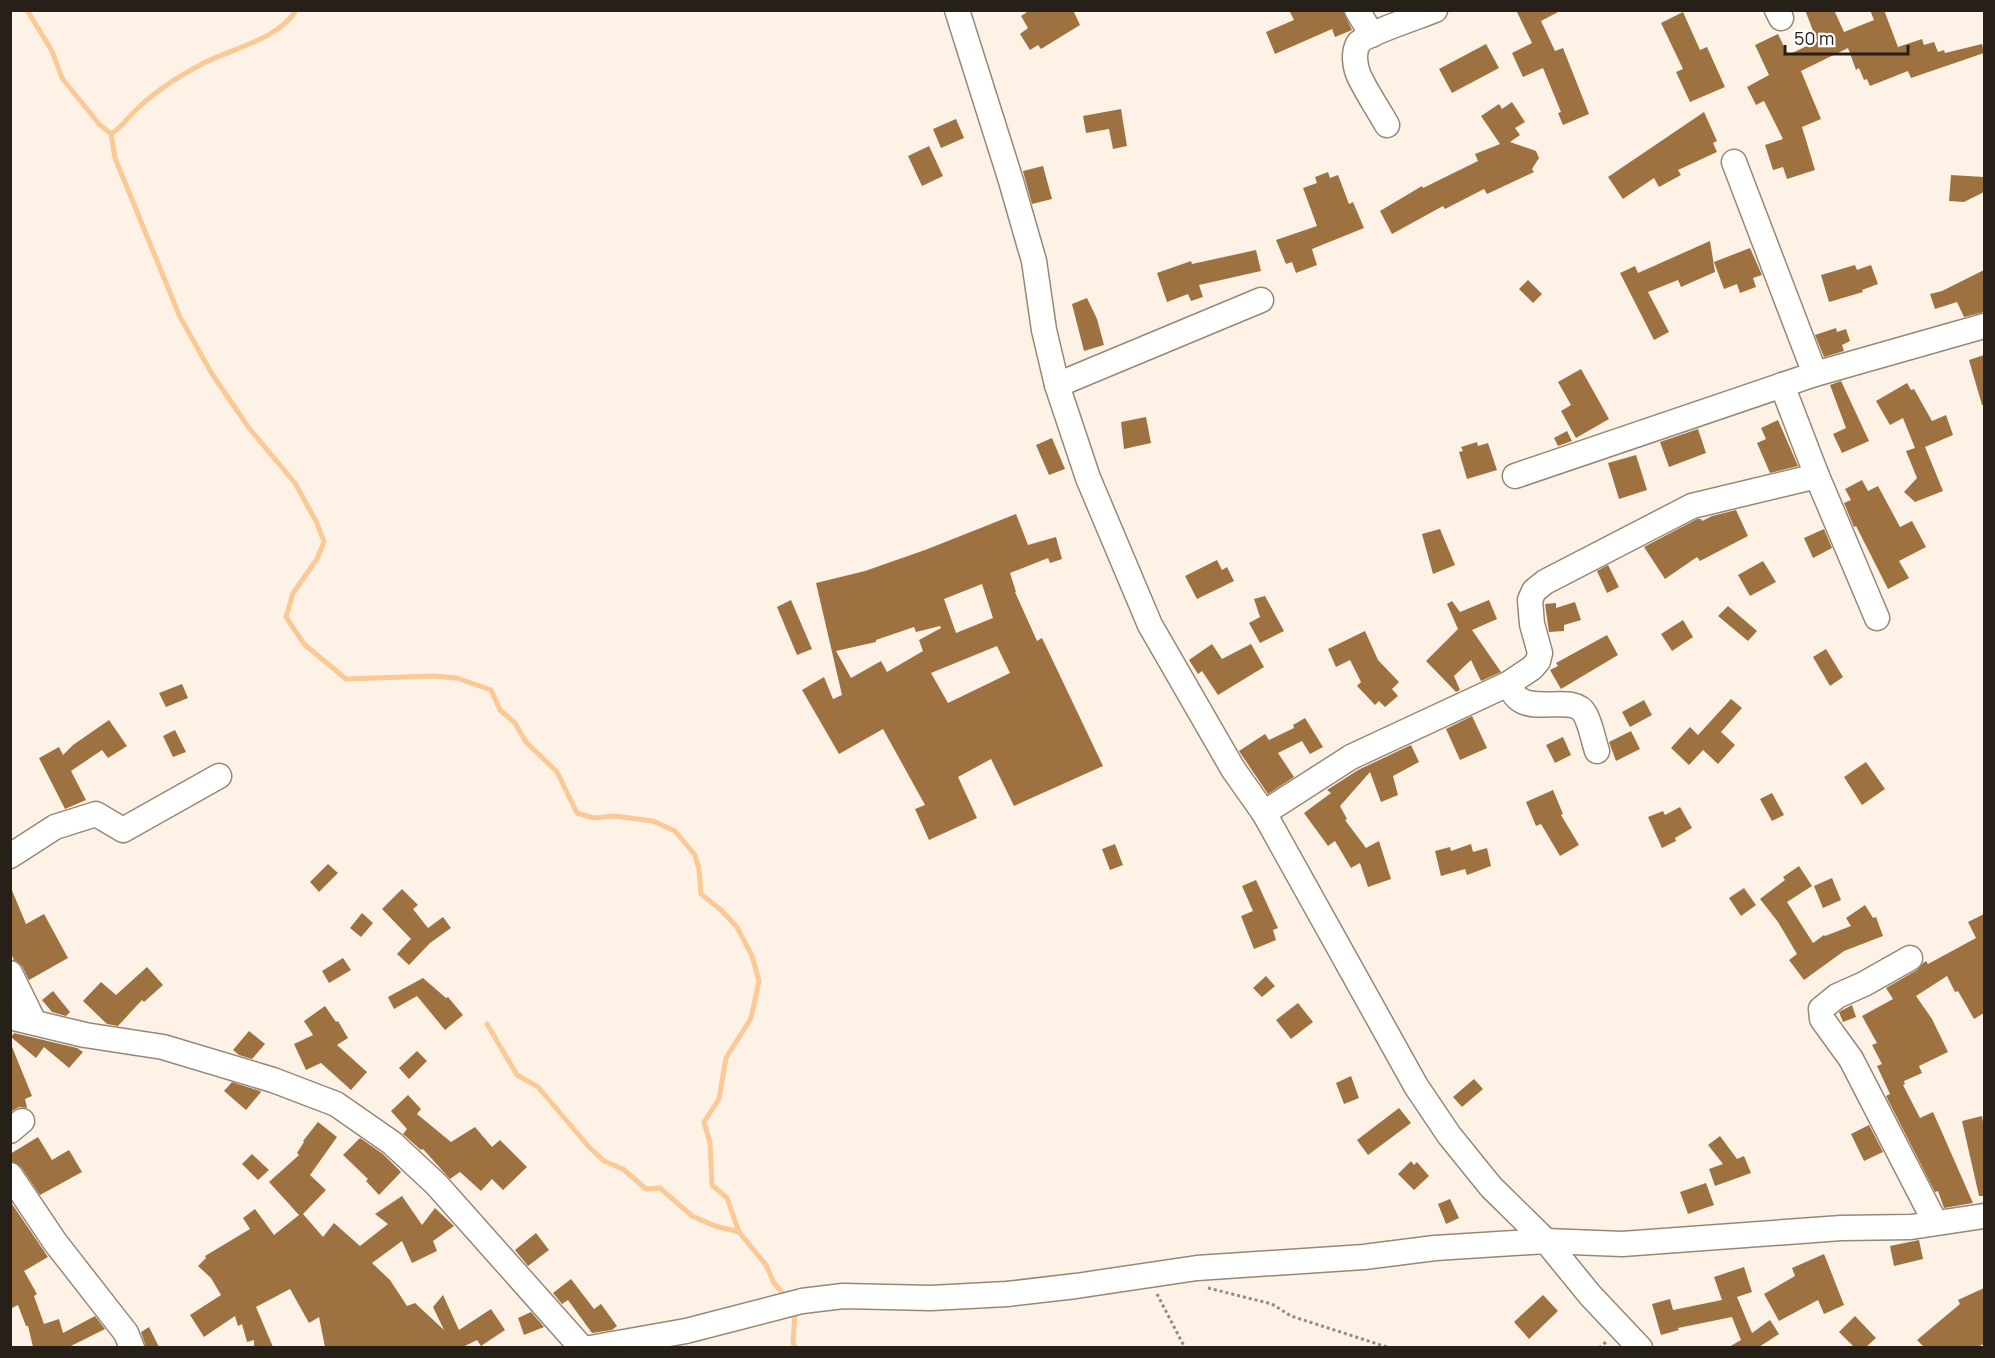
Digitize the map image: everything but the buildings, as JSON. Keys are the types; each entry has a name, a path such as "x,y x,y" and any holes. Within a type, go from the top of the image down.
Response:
{"street":[{"path":"957,10 1034,261 1044,330 1057,385 1088,478 1150,625 1233,769 1264,813 1416,1086 1449,1135 1491,1187 1546,1241 1590,1295 1640,1347"},
{"path":"1357,10 1372,35"},
{"path":"1387,124 1358,74 1354,59 1359,43 1372,35 1435,10"},
{"path":"1734,162 1815,375"},
{"path":"1057,385 1261,300"},
{"path":"1515,476 1782,385 1984,326"},
{"path":"1782,385 1876,618"},
{"path":"1264,813 1351,757 1508,684 1532,668 1538,661 1540,653 1532,624 1530,600 1534,591 1545,582 1692,506 1817,476"},
{"path":"1508,684 1516,698 1526,704 1539,707 1560,704 1575,705 1585,712 1597,751"},
{"path":"10,856 55,827 96,814 123,830 219,776"},
{"path":"1910,958 1864,984 1837,996 1821,1009 1822,1019 1851,1059 1935,1222"},
{"path":"10,973 34,1022"},
{"path":"10,1017 85,1035 163,1047 273,1080 336,1104 392,1143 437,1185 582,1347"},
{"path":"10,1175 55,1242 126,1333 132,1347"},
{"path":"590,1347 686,1331 812,1300 843,1296 931,1298 1007,1294 1197,1268 1364,1257 1435,1248 1546,1241 1622,1244 1841,1228 1911,1227 1984,1216"}],"path":[{"path":"1153,1274 1158,1298 1185,1347"},
{"path":"1204,1287 1272,1304 1292,1316 1390,1347"}],"waterway":[{"path":"27,10 52,51 62,78 99,124 111,134 115,158 180,317 212,374 249,428 295,483 317,523 324,542 317,559 293,593 286,617 304,644 346,679 434,676 457,678 491,690 500,710 515,723 526,742 557,772 577,813 594,818 614,816 653,821 675,831 695,855 699,869 701,894 737,927 752,956 759,981 751,1018 726,1058 719,1099 704,1122 710,1143 712,1185 727,1198 739,1232"},
{"path":"111,134 145,101 168,84 202,64 267,36 289,20 296,10"},
{"path":"487,1024 517,1075 538,1087 589,1147 604,1161 623,1169 646,1189 660,1188 692,1216 715,1226 739,1232 766,1265 774,1283 786,1297"},
{"path":"795,1313 793,1342 795,1348"}]}
